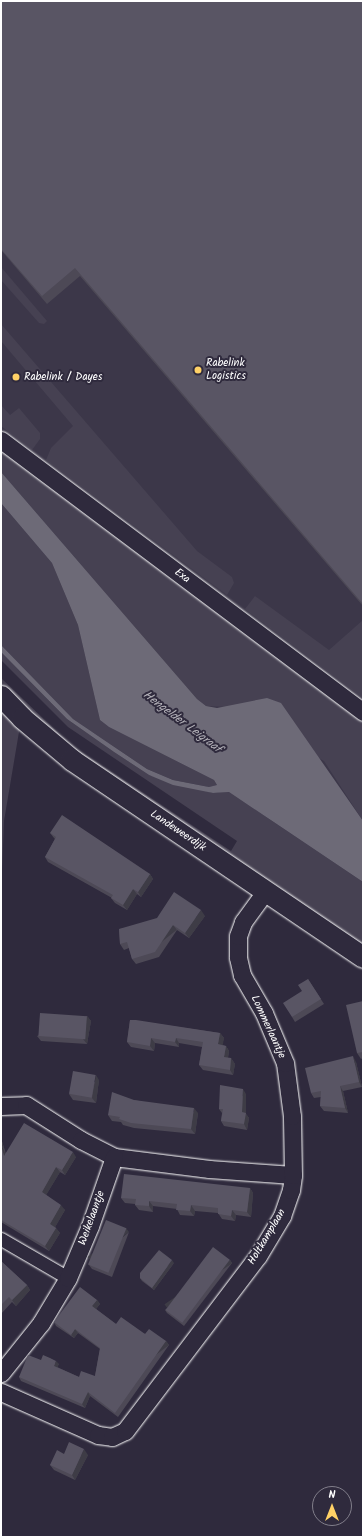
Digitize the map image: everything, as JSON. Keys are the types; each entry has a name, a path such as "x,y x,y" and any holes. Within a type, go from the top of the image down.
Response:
{"street":[{"name":"Exa","path":"1,440 363,712"},
{"name":"Landeweerdijk","path":"1,696 22,718 72,760 363,957"},
{"name":"Lommerlaantje","path":"266,890 243,922 238,936 238,957 242,975 264,1013 285,1063 292,1116 293,1175"},
{"path":"1,1106 26,1105 80,1140 114,1157 209,1168 293,1175"},
{"name":"Weikelaantje","path":"1,1373 41,1323 68,1278 90,1226 114,1157"},
{"name":"Holtkamplaan","path":"1,1392 98,1435 112,1437 125,1431 258,1256 282,1216 291,1190 293,1175"},
{"path":"1,1239 68,1278"}],"shaded area":[{"path":"1,1 363,1 363,868 212,789 75,724 1,649"},
{"path":"1,267 47,321 44,324 39,323 1,280"},
{"path":"1,324 197,551 232,577 234,583 227,595 46,460 51,448 73,426 1,341"},
{"path":"1,405 10,415 19,408 40,433 40,439 32,450 1,426"},
{"path":"1,449 363,723 363,821 324,761 227,707 206,706 197,699 1,472"},
{"path":"1,503 52,563 78,625 100,720 109,727 214,780 217,785 209,787 173,780 147,769 73,719 1,645"},
{"path":"255,596 329,650 363,620 363,698 245,609"},
{"path":"1,652 67,719 149,775 213,793 229,792 363,882 363,948 40,726 1,686 1,678 72,746 231,851 237,841 68,727 1,660"},
{"path":"1,705 20,726 4,821 1,897"}],"water":[{"name":"Hengelder Leigraaf","path":"1,472 197,699 206,706 217,708 267,698 281,703 363,821 363,882 229,792 213,793 173,785 149,775 67,719 1,652 1,645 73,719 147,769 173,780 209,787 217,785 214,780 109,727 100,720 78,625 52,563 1,503"}],"building":[{"path":"1,1 363,1 363,604 75,268 42,296 1,249"},
{"path":"62,815 150,874 138,892 133,889 123,905 111,898 113,895 45,857 56,837 50,833"},
{"path":"174,892 201,910 185,933 173,925 155,952 132,959 127,942 120,944 119,929 157,918"},
{"path":"308,979 321,999 292,1017 283,1003 302,991 298,985"},
{"path":"363,1001 363,1052 357,1053 346,1005"},
{"path":"40,1013 87,1016 85,1039 38,1036"},
{"path":"130,1020 220,1033 218,1044 226,1046 224,1057 231,1058 230,1070 199,1065 203,1042 176,1038 175,1042 151,1038 150,1046 127,1042"},
{"path":"353,1056 359,1082 340,1086 345,1108 320,1106 321,1091 311,1093 305,1068"},
{"path":"73,1071 96,1075 92,1098 69,1094"},
{"path":"220,1085 243,1089 242,1112 246,1113 244,1124 221,1121 223,1109 219,1109"},
{"path":"112,1092 134,1100 194,1108 191,1129 131,1123 119,1119 120,1117 108,1115"},
{"path":"24,1123 73,1152 62,1170 56,1167 42,1192 61,1205 50,1224 56,1228 45,1246 1,1220 1,1145 4,1156"},
{"path":"124,1174 250,1188 247,1212 232,1210 231,1216 218,1214 218,1208 191,1205 190,1211 176,1210 177,1204 149,1201 149,1206 135,1205 136,1199 121,1198"},
{"path":"106,1220 126,1228 108,1273 88,1265"},
{"path":"213,1247 230,1260 182,1323 165,1310"},
{"path":"159,1250 172,1260 152,1288 140,1278 140,1273"},
{"path":"1,1261 27,1285 12,1300 9,1297 1,1305"},
{"path":"80,1287 97,1300 92,1306 116,1324 121,1317 145,1334 149,1329 166,1341 115,1413 88,1392 82,1404 19,1377 28,1355 41,1360 43,1355 50,1358 56,1361 54,1366 79,1377 81,1371 95,1376 100,1348 75,1329 71,1335 54,1322"},
{"path":"69,1442 84,1449 72,1475 50,1465 57,1450 64,1454"}],"place":[{"name":"Rabelink Logistics","path":"198,370"},
{"name":"Rabelink / Dayes","path":"16,377"}]}
